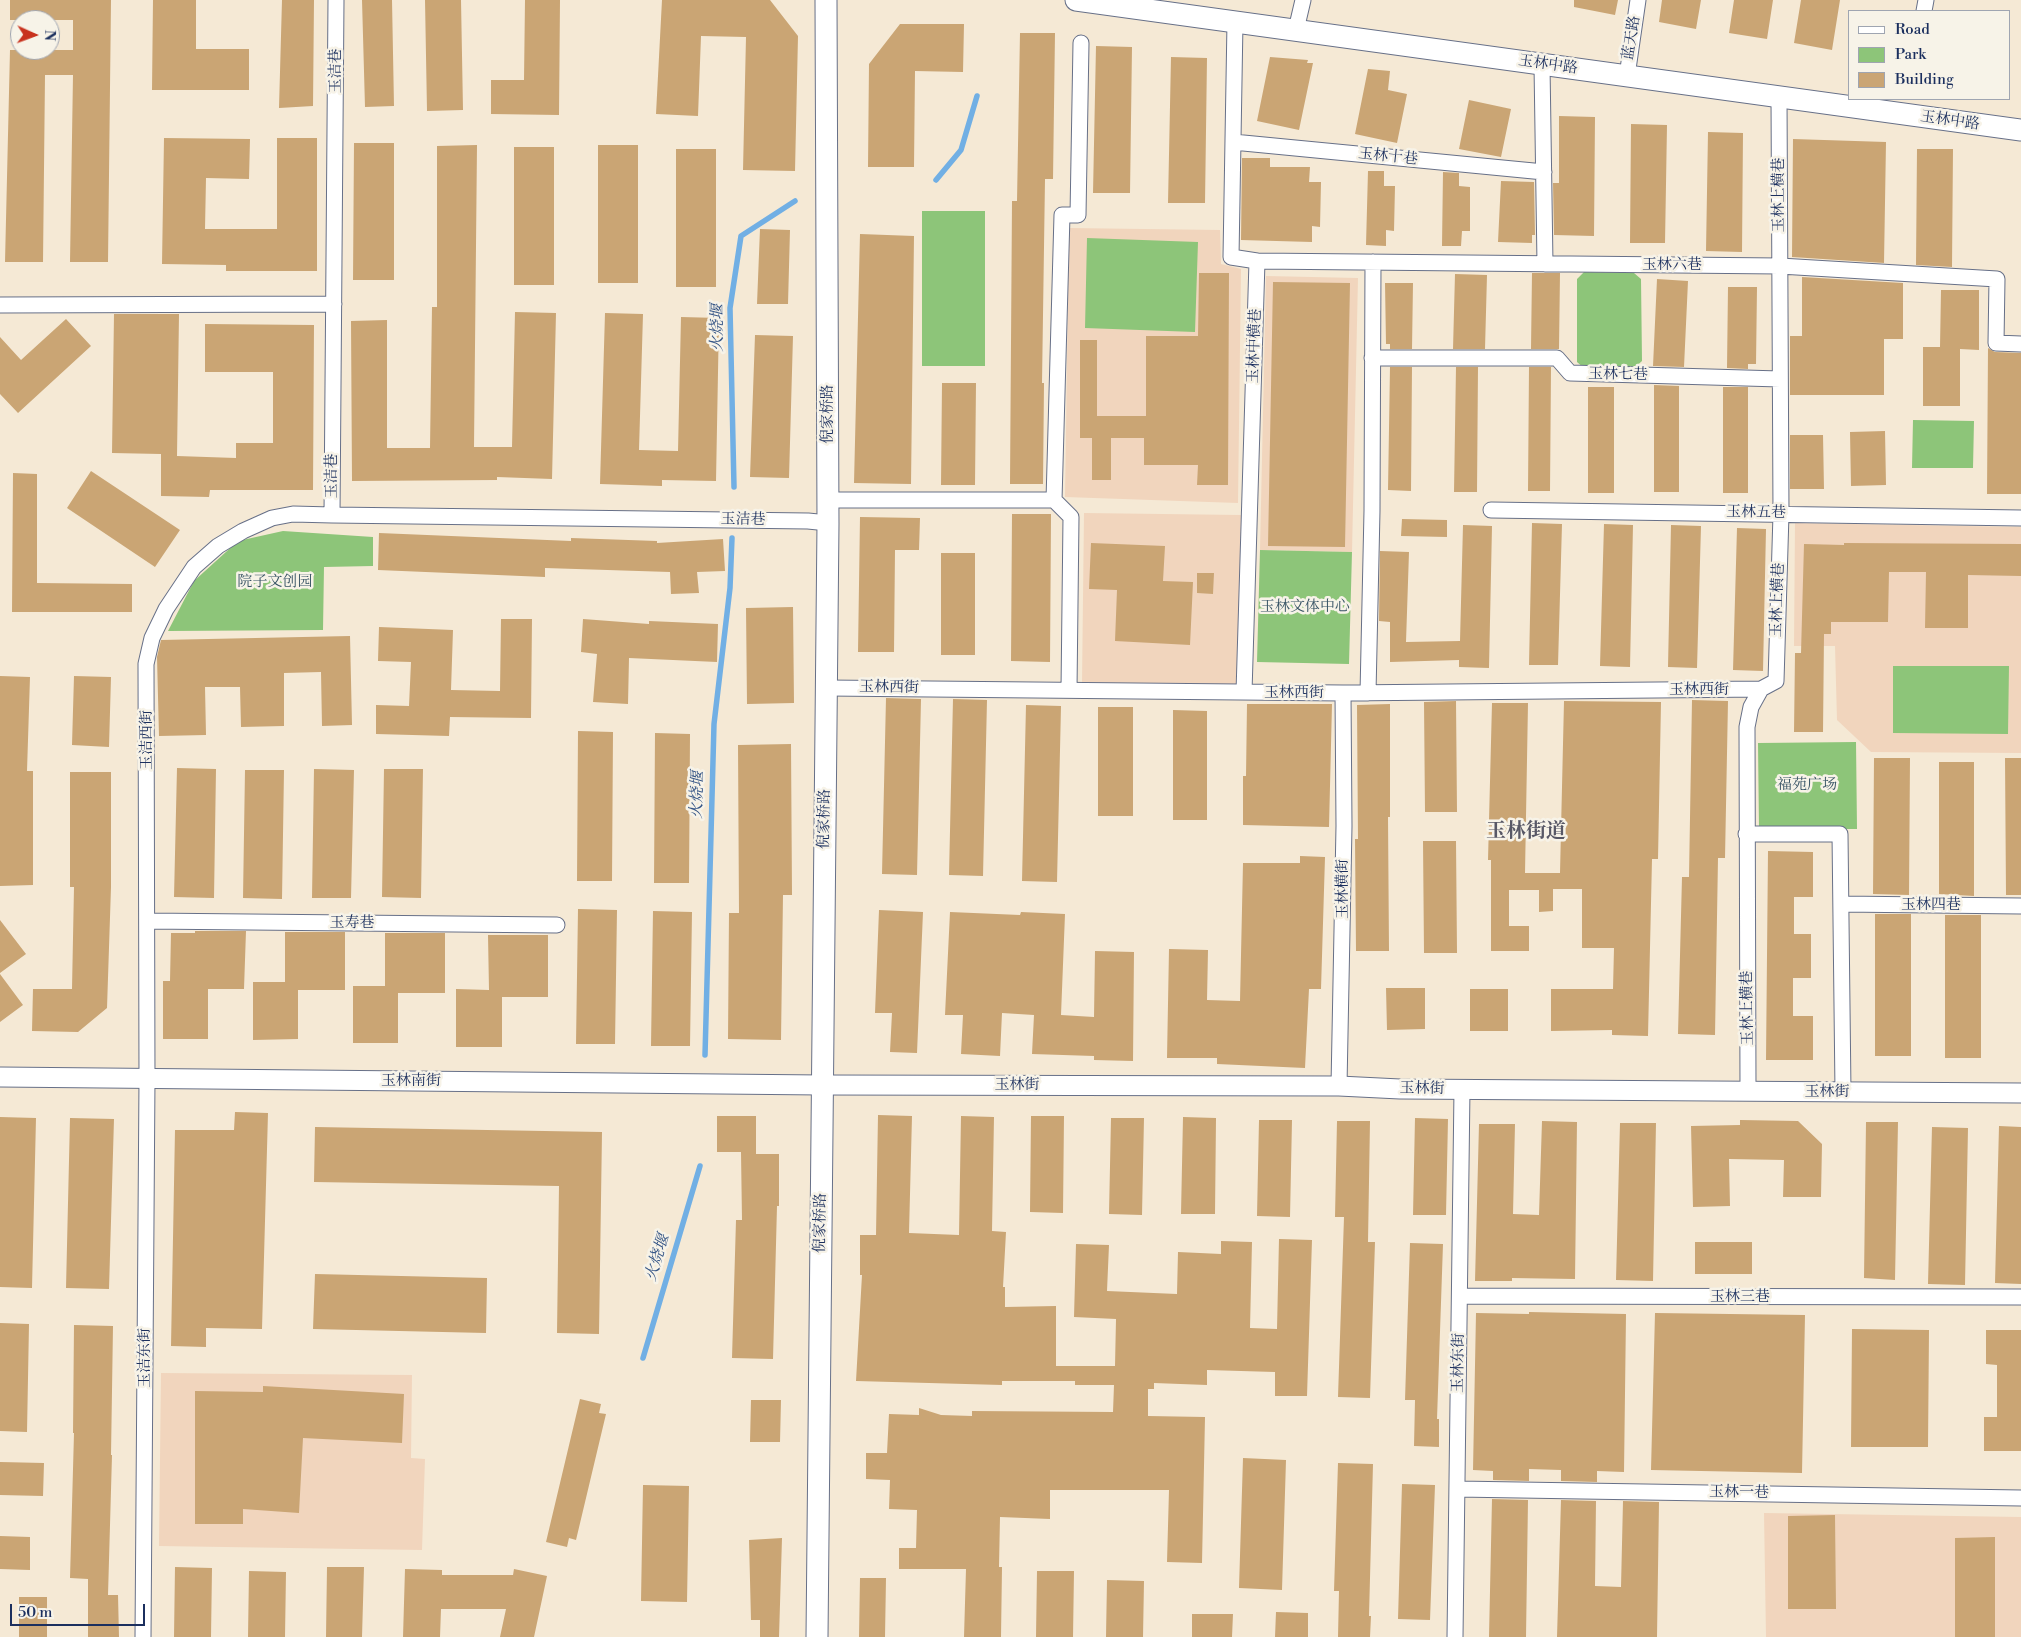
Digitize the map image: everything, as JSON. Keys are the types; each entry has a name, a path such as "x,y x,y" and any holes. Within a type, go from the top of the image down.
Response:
{"main road":[{"name":"倪家桥路","path":"817,1637 828,523 826,0"},
{"name":"玉林中路","path":"1076,0 2021,130"}],"street":[{"name":"玉洁巷","path":"336,0 332,515 808,521 828,523"},
{"path":"1296,30 1303,0"},
{"name":"蓝天路","path":"1627,76 1638,0"},
{"path":"1235,22 1231,257 1257,261"},
{"path":"1054,500 1062,215 1078,215 1081,43"},
{"path":"1542,64 1545,264"},
{"name":"玉林上横巷","path":"1748,1091 1746,727 1751,707 1761,690 1776,682 1780,514 1779,97"},
{"name":"玉林十巷","path":"1233,142 1544,172"},
{"name":"玉林六巷","path":"1257,261 1780,266 1997,279 1996,343 2021,344"},
{"name":"玉林中横巷","path":"1244,692 1257,261"},
{"path":"1368,693 1372,511 1373,262"},
{"path":"0,305 334,304"},
{"name":"玉林七巷","path":"1372,358 1557,358 1570,373 1780,379"},
{"path":"828,500 1054,500 1071,517 1069,690"},
{"name":"玉林五巷","path":"1491,510 2021,518"},
{"name":"玉洁西街","path":"147,1079 146,664 152,638 166,609 194,568 218,546 243,531 272,518 293,514 332,515"},
{"name":"玉林西街","path":"827,688 1343,693 1761,690"},
{"name":"玉林横街","path":"1339,1086 1344,826 1343,693"},
{"path":"1746,834 1840,834 1843,1092"},
{"name":"玉林四巷","path":"1841,904 2021,906"},
{"name":"玉寿巷","path":"147,921 556,925"},
{"name":"玉林南街","path":"0,1077 822,1085"},
{"name":"玉洁东街","path":"143,1637 147,1079"},
{"name":"玉林街","path":"822,1085 1339,1086 1462,1089 2021,1093"},
{"name":"玉林东街","path":"1455,1637 1462,1089"},
{"name":"玉林三巷","path":"1460,1296 2021,1297"},
{"name":"玉林一巷","path":"1457,1488 2021,1498"}],"shaded area":[{"path":"1069,228 1220,230 1221,264 1241,269 1238,503 1065,497"},
{"path":"1266,276 1358,278 1352,552 1260,550"},
{"path":"1084,513 1241,515 1238,684 1082,684"},
{"path":"1795,523 2021,527 2021,753 1871,752 1837,720 1835,646 1794,646"},
{"path":"161,1373 412,1375 411,1458 425,1459 422,1550 159,1546"},
{"path":"1764,1513 2021,1517 2021,1637 1766,1637"}],"green space":[{"path":"922,211 985,211 985,366 922,366"},
{"path":"1087,238 1198,242 1195,332 1085,328"},
{"path":"1584,272 1634,273 1641,279 1642,361 1632,370 1585,369 1577,362 1577,279"},
{"path":"1913,420 1974,421 1973,468 1912,468"},
{"name":"院子文创园","path":"283,531 373,537 373,566 324,567 323,630 168,631 194,581 238,541"},
{"name":"玉林文体中心","path":"1260,550 1352,552 1349,664 1257,662"},
{"path":"1893,666 2009,666 2008,734 1893,733"},
{"name":"福苑广场","path":"1856,742 1857,829 1759,829 1758,743"}],"building":[{"path":"10,0 111,0 108,262 70,262 73,75 45,75 43,262 5,262 10,50 10,60 60,60 60,50 73,50 73,20 60,20 60,10 10,10"},
{"path":"153,0 196,0 196,49 249,49 249,90 152,90"},
{"path":"282,0 314,0 313,106 279,108"},
{"path":"362,0 392,0 394,106 365,107"},
{"path":"425,0 461,0 463,110 427,111"},
{"path":"525,0 560,0 559,115 491,114 491,80 524,80"},
{"path":"662,0 770,0 798,36 795,171 743,170 746,37 701,36 698,116 656,114"},
{"path":"1574,0 1618,0 1615,15 1574,7"},
{"path":"1662,0 1701,0 1696,29 1659,22"},
{"path":"1734,0 1773,0 1767,39 1729,33"},
{"path":"1801,0 1840,0 1832,50 1794,43"},
{"path":"900,24 964,24 963,72 915,71 914,167 868,167 869,64"},
{"path":"1020,33 1055,33 1053,179 1045,179 1042,383 1044,383 1043,484 1010,484 1012,201 1017,201"},
{"path":"1096,46 1132,47 1130,193 1093,193"},
{"path":"1171,57 1207,58 1205,203 1168,203"},
{"path":"1270,57 1308,60 1307,63 1313,63 1299,130 1257,121"},
{"path":"1368,69 1390,71 1388,90 1407,94 1397,143 1355,134"},
{"path":"1469,100 1511,109 1501,157 1459,149"},
{"path":"1559,116 1595,117 1594,236 1554,235 1553,183 1559,183"},
{"path":"1631,124 1667,125 1665,243 1630,243"},
{"path":"1708,132 1743,133 1742,252 1706,251"},
{"path":"164,138 250,139 249,179 206,178 205,229 277,229 277,138 317,138 317,271 226,271 226,265 162,264"},
{"path":"1793,139 1886,142 1884,263 1792,257"},
{"path":"354,143 394,143 394,280 353,280"},
{"path":"477,145 474,447 512,447 515,312 556,313 552,479 497,477 497,480 352,481 351,321 387,320 387,448 430,448 432,307 437,307 437,146"},
{"path":"598,145 638,145 638,283 598,283"},
{"path":"514,147 554,147 554,285 514,285"},
{"path":"676,149 716,149 716,287 676,287"},
{"path":"1917,149 1953,149 1952,267 1916,265"},
{"path":"1242,158 1270,158 1270,167 1310,167 1309,182 1321,182 1320,227 1312,226 1312,242 1241,240"},
{"path":"1368,171 1384,171 1384,186 1395,186 1394,231 1386,230 1386,246 1366,245"},
{"path":"1443,172 1459,173 1459,186 1470,187 1470,231 1462,231 1461,246 1442,246"},
{"path":"1501,181 1534,182 1535,235 1532,235 1532,243 1498,242"},
{"path":"760,229 790,230 788,304 757,304"},
{"path":"860,234 914,236 911,484 854,483"},
{"path":"1199,273 1229,273 1228,485 1197,485 1198,465 1144,465 1144,438 1111,438 1111,480 1092,480 1092,438 1080,438 1080,340 1097,340 1097,416 1146,416 1146,336 1198,336"},
{"path":"1532,273 1560,273 1559,349 1531,349"},
{"path":"1455,274 1487,275 1485,349 1453,349"},
{"path":"1802,277 1903,283 1903,339 1884,339 1884,395 1790,395 1790,336 1802,336"},
{"path":"1657,279 1688,281 1684,367 1653,366"},
{"path":"1273,282 1350,283 1345,547 1268,546"},
{"path":"1385,283 1413,283 1412,349 1390,349 1390,344 1386,344"},
{"path":"1728,287 1757,287 1756,364 1748,364 1748,369 1727,368"},
{"path":"1941,290 1979,290 1979,350 1960,349 1960,406 1923,406 1923,347 1940,347"},
{"path":"605,313 643,314 639,450 678,451 681,317 719,318 716,481 662,480 662,486 600,484"},
{"path":"114,314 179,314 177,456 236,458 236,443 273,443 273,372 205,372 205,324 314,325 313,490 210,490 209,497 161,496 161,454 112,453"},
{"path":"66,319 91,346 18,413 0,394 0,337 21,360"},
{"path":"755,335 793,336 789,478 750,477"},
{"path":"1988,348 1995,352 2021,353 2021,494 1987,494"},
{"path":"1390,367 1412,367 1411,491 1388,490"},
{"path":"1456,367 1478,367 1477,492 1454,492"},
{"path":"1529,367 1551,367 1550,491 1528,491"},
{"path":"942,383 976,383 975,485 941,485"},
{"path":"1654,385 1679,386 1679,492 1654,492"},
{"path":"1588,387 1614,387 1614,493 1588,493"},
{"path":"1723,387 1748,387 1748,493 1723,493"},
{"path":"1885,431 1886,485 1851,486 1850,432"},
{"path":"1790,435 1823,435 1824,489 1790,489"},
{"path":"91,471 180,530 155,567 67,508"},
{"path":"13,473 37,474 37,583 132,584 132,612 12,612"},
{"path":"1012,514 1051,514 1050,662 1011,661"},
{"path":"860,517 920,518 919,550 895,550 894,652 858,652"},
{"path":"1402,519 1447,520 1447,537 1401,536"},
{"path":"1532,523 1562,524 1558,665 1529,665"},
{"path":"1604,524 1633,525 1630,667 1600,666"},
{"path":"1463,525 1492,526 1489,668 1459,667 1459,660 1390,662 1390,622 1379,621 1380,551 1409,552 1406,642 1460,641"},
{"path":"1671,525 1701,526 1697,668 1668,667"},
{"path":"1737,528 1766,529 1763,671 1733,670"},
{"path":"379,533 571,541 571,538 657,541 657,543 723,539 725,571 697,572 699,593 671,594 670,572 545,568 545,577 378,570"},
{"path":"1091,543 1165,546 1163,581 1193,582 1190,645 1115,641 1117,590 1089,589"},
{"path":"1844,543 2021,544 2021,576 1968,575 1968,628 1925,628 1926,572 1889,572 1888,622 1831,622 1831,634 1824,634 1823,732 1794,732 1795,653 1801,653 1804,544 1844,545"},
{"path":"941,553 975,553 975,655 941,655"},
{"path":"1197,573 1214,573 1213,594 1197,593"},
{"path":"793,607 794,703 747,704 746,608"},
{"path":"501,619 532,619 531,718 450,717 449,736 376,734 376,705 409,706 411,662 378,661 379,627 453,630 451,690 500,691"},
{"path":"583,619 649,624 649,621 718,624 717,662 629,658 628,704 593,702 597,654 581,652"},
{"path":"350,636 352,725 322,726 321,672 284,673 284,726 241,727 240,687 205,687 206,735 159,736 157,657 161,640"},
{"path":"0,676 30,677 27,771 33,771 33,885 0,886"},
{"path":"74,676 111,677 109,747 72,745"},
{"path":"886,698 921,699 917,875 882,874"},
{"path":"953,699 987,700 983,876 949,875"},
{"path":"1692,700 1728,701 1725,858 1718,858 1715,1035 1678,1034 1682,877 1689,877"},
{"path":"1456,701 1457,812 1425,812 1424,702"},
{"path":"1564,701 1661,702 1658,859 1652,859 1648,1036 1612,1035 1612,1030 1551,1031 1551,989 1613,989 1614,948 1582,948 1582,889 1553,889 1553,911 1539,912 1539,890 1509,890 1509,926 1529,926 1529,951 1491,951 1491,860 1488,860 1492,703 1528,703 1525,873 1560,873"},
{"path":"1247,704 1332,704 1329,827 1243,825 1243,776 1246,776"},
{"path":"1390,704 1390,817 1388,817 1389,951 1356,951 1355,839 1358,839 1357,705"},
{"path":"1026,705 1061,706 1057,882 1022,881"},
{"path":"1098,707 1133,707 1133,816 1098,816"},
{"path":"1173,710 1207,711 1207,820 1173,820"},
{"path":"578,731 613,732 612,881 577,881"},
{"path":"655,733 690,734 689,883 654,883"},
{"path":"791,744 792,895 783,895 781,1040 728,1039 729,913 739,913 738,745"},
{"path":"1874,758 1910,758 1909,895 1873,894"},
{"path":"2005,758 2021,758 2021,895 2006,895"},
{"path":"1939,762 1974,762 1974,896 1939,894"},
{"path":"177,768 216,769 214,898 174,897"},
{"path":"314,769 354,770 351,898 312,898"},
{"path":"384,769 423,769 421,898 382,897"},
{"path":"245,770 284,770 282,899 243,898"},
{"path":"70,772 111,772 111,887 107,1008 78,1032 32,1031 33,989 72,989 74,887 70,887"},
{"path":"1423,841 1456,841 1457,953 1424,953"},
{"path":"1768,851 1813,852 1813,897 1794,897 1794,934 1811,934 1811,978 1793,978 1793,1016 1813,1016 1813,1060 1766,1060"},
{"path":"1300,856 1325,857 1321,989 1309,989 1305,1068 1217,1064 1217,1058 1167,1058 1169,949 1208,950 1207,1000 1240,1001 1243,863 1300,863"},
{"path":"578,909 617,910 615,1044 576,1044"},
{"path":"879,910 923,912 917,1053 890,1052 892,1013 875,1013"},
{"path":"653,911 692,912 690,1046 651,1046"},
{"path":"950,912 1020,915 1021,912 1065,914 1061,1015 1094,1017 1095,951 1134,952 1133,1061 1094,1060 1094,1056 1032,1054 1034,1015 1002,1013 1000,1056 961,1054 963,1015 945,1015"},
{"path":"1875,914 1911,914 1911,1056 1875,1056"},
{"path":"1945,915 1981,915 1981,1058 1945,1058"},
{"path":"0,920 26,954 0,973"},
{"path":"195,931 246,931 244,989 208,989 208,1039 163,1039 163,981 170,981 171,933 195,933"},
{"path":"285,932 345,932 345,990 298,990 298,1039 253,1040 253,982 285,982"},
{"path":"385,933 445,933 445,993 398,993 398,1043 353,1043 353,986 385,986"},
{"path":"488,935 548,935 548,997 502,997 502,1047 456,1047 456,989 489,990"},
{"path":"0,974 23,1005 0,1022"},
{"path":"1386,988 1425,988 1425,1029 1387,1030"},
{"path":"1470,989 1508,989 1508,1031 1470,1031"},
{"path":"235,1112 268,1113 262,1329 206,1328 206,1347 171,1346 175,1130 234,1130"},
{"path":"878,1115 912,1116 909,1233 959,1235 961,1116 994,1117 992,1231 1006,1232 1003,1287 1005,1287 1005,1307 1056,1306 1056,1366 1115,1366 1116,1319 1074,1317 1076,1244 1109,1245 1107,1291 1177,1294 1178,1252 1221,1254 1221,1241 1252,1242 1250,1328 1277,1329 1279,1239 1312,1240 1307,1396 1275,1396 1275,1372 1207,1370 1207,1385 1154,1383 1154,1389 1148,1389 1148,1416 1205,1417 1202,1563 1167,1562 1169,1490 1050,1490 1050,1519 1000,1517 999,1567 1002,1567 1001,1637 964,1637 966,1569 899,1569 899,1548 916,1548 917,1510 889,1509 890,1480 866,1479 866,1453 887,1453 889,1414 919,1415 919,1408 941,1415 972,1416 972,1411 1113,1412 1114,1385 1075,1385 1075,1381 1002,1381 1002,1385 856,1381 862,1275 860,1275 860,1235 876,1235"},
{"path":"717,1116 756,1116 756,1154 779,1154 779,1206 777,1206 773,1359 732,1358 736,1220 742,1220 741,1152 717,1152"},
{"path":"1031,1116 1064,1116 1063,1213 1030,1212"},
{"path":"0,1117 36,1118 32,1288 0,1287"},
{"path":"1183,1117 1216,1118 1215,1214 1181,1214"},
{"path":"70,1118 114,1119 109,1289 66,1288"},
{"path":"1111,1118 1144,1118 1142,1215 1109,1214"},
{"path":"1415,1118 1448,1119 1446,1215 1413,1215"},
{"path":"1259,1120 1292,1120 1290,1217 1257,1216"},
{"path":"1740,1120 1798,1121 1822,1144 1821,1197 1783,1197 1784,1160 1729,1159 1730,1206 1693,1207 1691,1126 1740,1125"},
{"path":"1337,1121 1370,1121 1368,1242 1375,1242 1370,1398 1338,1397 1344,1217 1335,1217"},
{"path":"1542,1121 1577,1122 1575,1279 1512,1278 1512,1281 1475,1281 1479,1124 1515,1124 1513,1214 1539,1215"},
{"path":"1866,1122 1898,1122 1895,1280 1864,1278"},
{"path":"1620,1123 1656,1123 1653,1281 1616,1280"},
{"path":"1999,1126 2021,1127 2021,1284 1995,1283"},
{"path":"315,1127 602,1132 599,1334 557,1333 559,1186 314,1182"},
{"path":"1932,1127 1968,1128 1965,1285 1928,1284"},
{"path":"1695,1242 1752,1242 1752,1274 1695,1274"},
{"path":"1410,1243 1443,1244 1437,1419 1439,1419 1439,1447 1414,1446 1415,1400 1405,1400"},
{"path":"315,1274 487,1278 486,1333 313,1329"},
{"path":"1529,1312 1626,1314 1624,1472 1597,1471 1597,1482 1561,1481 1561,1470 1529,1469 1529,1481 1493,1480 1493,1471 1473,1470 1476,1313 1529,1314"},
{"path":"1655,1313 1805,1315 1802,1473 1651,1470"},
{"path":"0,1323 29,1324 27,1432 0,1431"},
{"path":"74,1325 113,1326 108,1595 118,1595 119,1637 88,1637 88,1579 70,1578 74,1433"},
{"path":"1852,1329 1929,1330 1928,1447 1851,1447"},
{"path":"1986,1330 2021,1330 2021,1451 1984,1451 1984,1417 1997,1417 1997,1365 1986,1364"},
{"path":"263,1386 404,1394 402,1443 303,1438 299,1513 243,1509 243,1524 195,1524 195,1391 263,1392"},
{"path":"580,1399 601,1404 599,1413 606,1414 576,1540 569,1538 567,1547 546,1542"},
{"path":"751,1400 781,1400 780,1442 750,1442"},
{"path":"1243,1458 1286,1460 1282,1590 1239,1588"},
{"path":"0,1462 44,1463 43,1496 0,1495"},
{"path":"1338,1463 1373,1464 1370,1637 1338,1637 1339,1591 1334,1591"},
{"path":"1402,1484 1435,1485 1430,1620 1398,1619"},
{"path":"643,1485 689,1486 687,1602 641,1601"},
{"path":"1492,1499 1528,1500 1526,1637 1489,1637"},
{"path":"1561,1500 1596,1501 1595,1586 1621,1587 1623,1501 1659,1502 1657,1637 1557,1637"},
{"path":"1835,1515 1836,1609 1788,1609 1788,1516"},
{"path":"0,1536 30,1537 30,1570 0,1569"},
{"path":"1995,1537 1995,1637 1955,1637 1955,1538"},
{"path":"782,1538 779,1637 760,1637 760,1620 751,1620 749,1540"},
{"path":"175,1567 212,1568 211,1637 174,1637"},
{"path":"327,1567 364,1567 362,1637 326,1637"},
{"path":"405,1569 442,1570 442,1575 513,1575 514,1569 547,1576 534,1637 500,1637 506,1609 441,1609 440,1637 403,1637"},
{"path":"249,1571 286,1572 285,1637 248,1637"},
{"path":"1037,1571 1074,1571 1073,1637 1036,1637"},
{"path":"860,1578 886,1578 885,1637 859,1637"},
{"path":"1107,1580 1144,1581 1143,1637 1106,1637"},
{"path":"19,1597 47,1597 47,1637 19,1637"},
{"path":"1276,1612 1308,1613 1308,1637 1275,1637"},
{"path":"1192,1614 1233,1614 1232,1637 1192,1637"}],"waterway":[{"name":"火烧堰","path":"936,180 961,150 977,96"},
{"name":"火烧堰","path":"734,487 730,308 741,236 795,201"},
{"name":"火烧堰","path":"705,1055 714,724 730,588 732,538"},
{"name":"火烧堰","path":"643,1358 700,1166"}],"district":[{"name":"玉林街道","path":"1526,832"}]}
